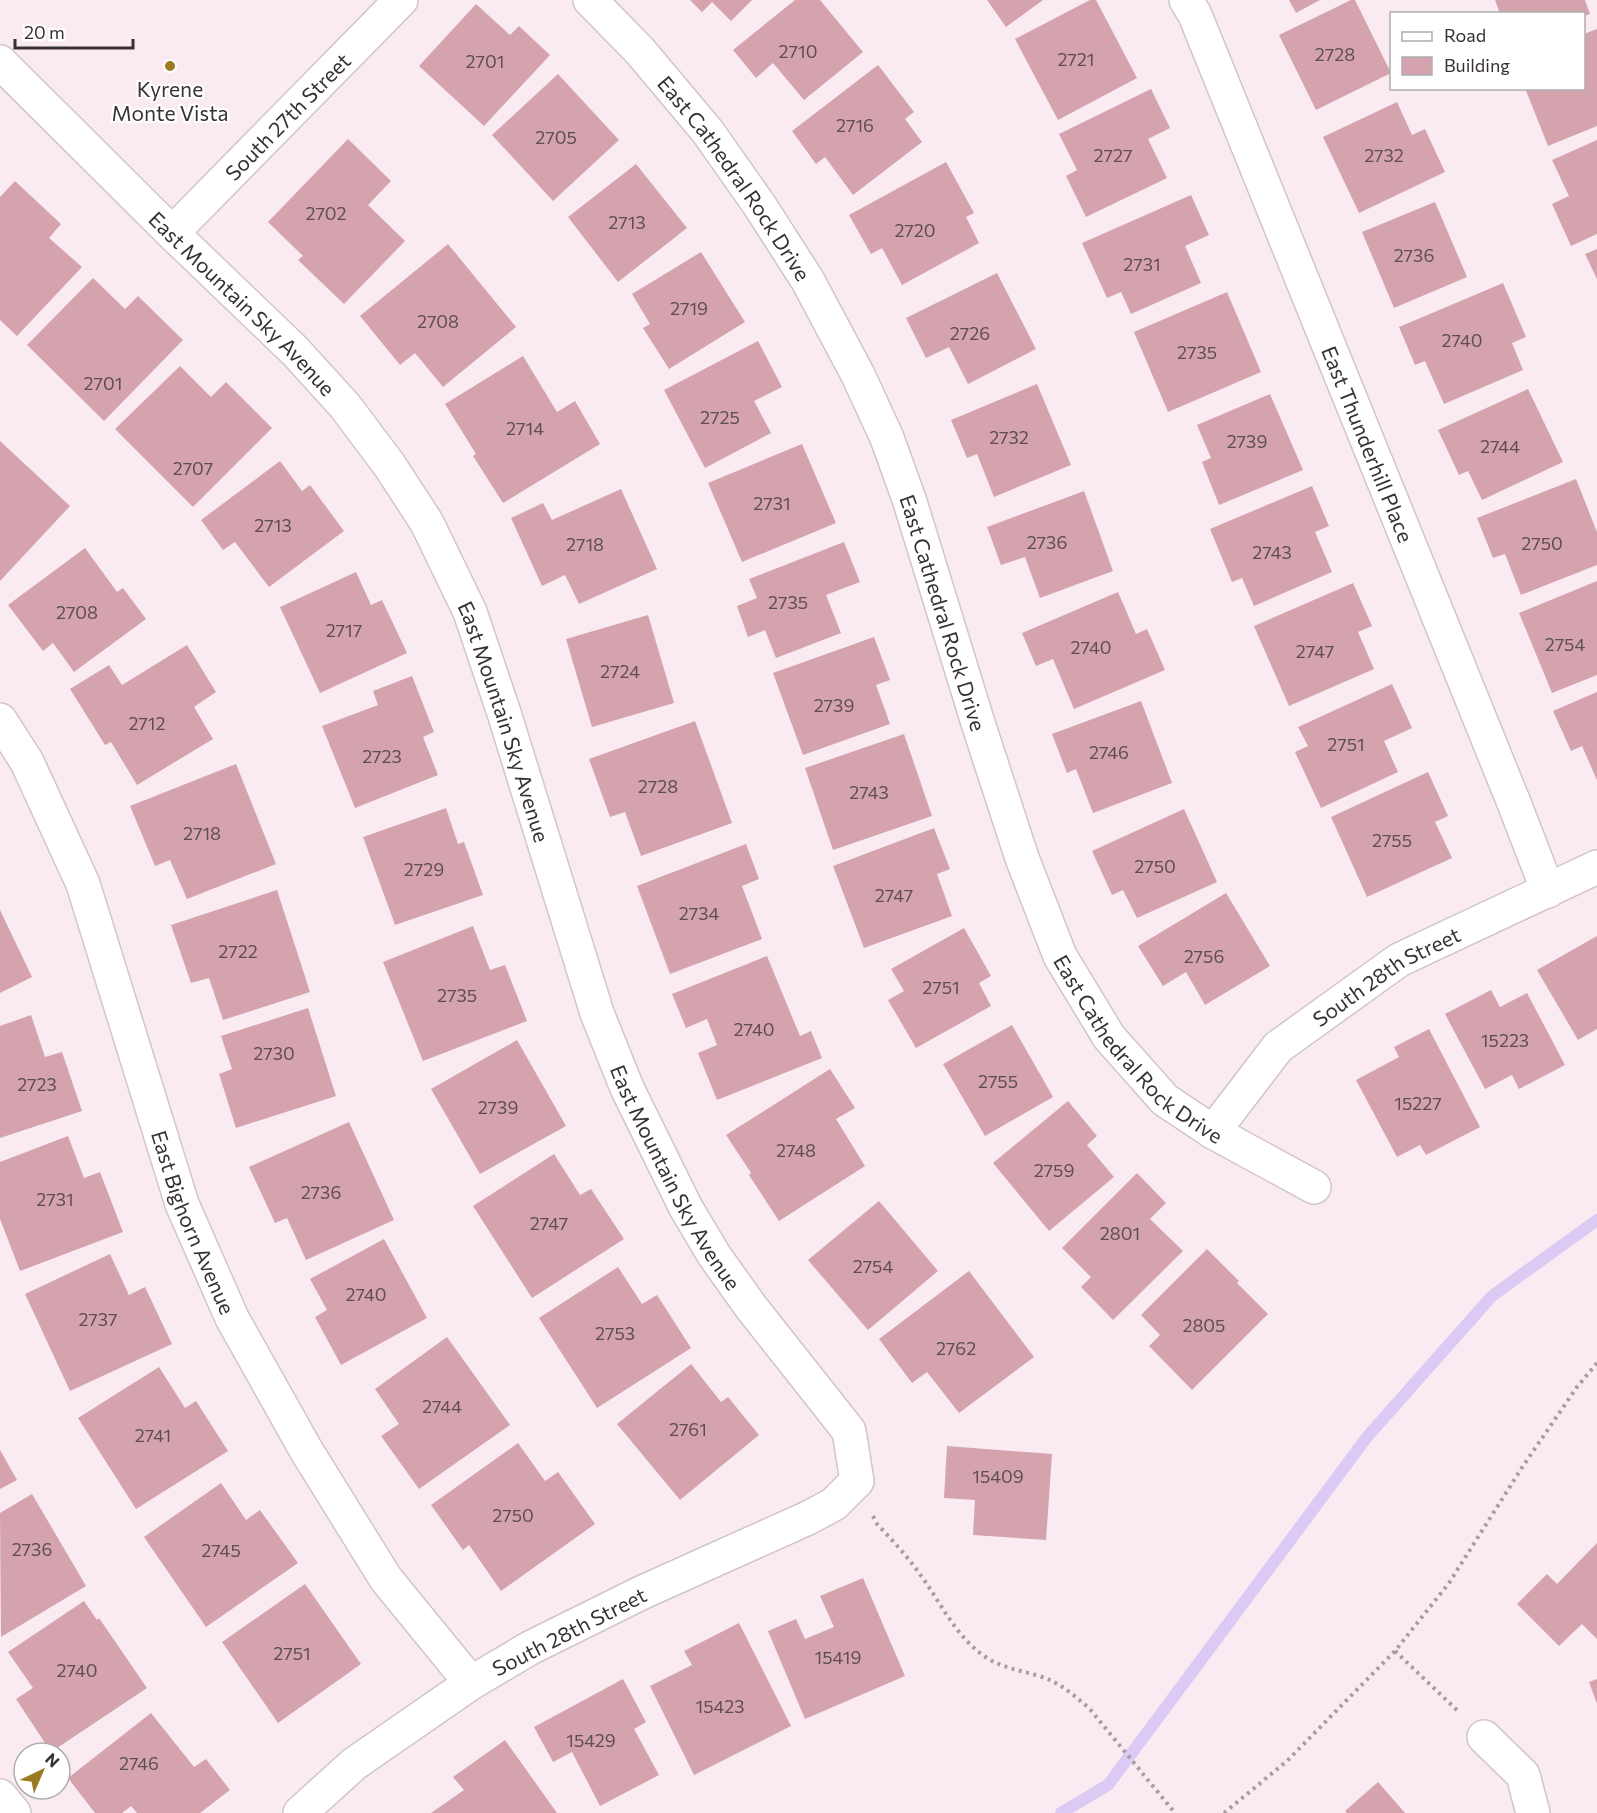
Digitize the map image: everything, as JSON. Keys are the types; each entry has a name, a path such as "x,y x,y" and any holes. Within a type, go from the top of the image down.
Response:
{"street":[{"name":"South 27th Street","path":"172,233 401,0"},
{"name":"East Cathedral Rock Drive","path":"590,0 640,51 708,132 808,280 858,375 887,438 910,502 1022,858 1060,956 1109,1038 1165,1100 1213,1132 1314,1187"},
{"name":"East Thunderhill Place","path":"1186,0 1195,15 1548,891"},
{"name":"East Mountain Sky Avenue","path":"0,62 295,351 345,406 390,466 427,523 470,612 504,713 597,1013 627,1088 686,1208 714,1255 751,1307 849,1431 857,1480"},
{"name":"East Bighorn Avenue","path":"0,720 27,762 82,884 182,1204 232,1318 306,1450 386,1579 471,1683"},
{"name":"South 28th Street","path":"1213,1132 1278,1047 1399,960 1597,867"},
{"name":"South 28th Street","path":"300,1813 354,1764 471,1683 530,1648 644,1592 808,1518 834,1504 857,1480"},
{"path":"1484,1737 1523,1774 1533,1813"},
{"path":"0,1796 14,1813"}],"path":[{"path":"1224,1813 1287,1761 1395,1651 1449,1583 1523,1466 1577,1387 1597,1363"},
{"path":"857,1480 877,1524 922,1576 962,1638 984,1657 1004,1667 1040,1676 1059,1684 1089,1708 1175,1813"},
{"path":"1395,1651 1484,1737"}],"building":[{"path":"690,0 752,0 731,21 712,2 702,12"},
{"path":"795,0 820,0 863,52 804,100 773,63 756,78 733,50"},
{"path":"987,0 1043,0 1006,27"},
{"path":"1090,0 1096,0 1137,78 1058,120 1015,39"},
{"path":"1289,0 1320,0 1296,13"},
{"path":"1355,0 1390,73 1316,110 1279,35"},
{"path":"1495,0 1585,0 1590,14 1585,16 1585,12 1499,12"},
{"path":"476,4 510,35 519,26 550,55 484,126 419,66"},
{"path":"1597,29 1597,126 1548,146 1526,90 1585,90 1585,34"},
{"path":"878,65 914,112 905,119 922,142 853,195 825,157 816,164 792,131"},
{"path":"558,74 619,140 553,201 492,135"},
{"path":"1151,89 1170,128 1148,139 1167,178 1086,217 1066,176 1077,170 1059,134"},
{"path":"1397,102 1412,135 1425,129 1445,172 1359,213 1323,137"},
{"path":"348,139 391,181 368,205 405,241 344,304 298,260 303,256 268,222"},
{"path":"1597,140 1597,234 1571,246 1552,204 1569,196 1552,160"},
{"path":"946,162 974,213 966,217 979,243 902,285 882,248 871,254 849,215"},
{"path":"636,164 687,228 618,282 568,217"},
{"path":"15,181 61,224 49,238 82,267 17,336 0,320 0,197"},
{"path":"1191,195 1209,235 1185,246 1201,283 1131,314 1121,292 1107,298 1082,243"},
{"path":"1435,202 1467,277 1394,308 1362,232"},
{"path":"448,244 516,327 443,387 415,353 400,365 360,316"},
{"path":"1597,249 1597,279 1585,254"},
{"path":"701,252 745,322 669,369 643,328 650,324 632,294"},
{"path":"997,273 1036,349 968,384 949,347 926,358 906,318"},
{"path":"93,278 125,309 138,296 183,340 104,421 27,345"},
{"path":"1503,283 1526,337 1512,343 1523,370 1444,404 1425,361 1415,365 1399,327"},
{"path":"1227,292 1261,372 1168,412 1134,332"},
{"path":"758,341 782,387 754,401 771,433 705,468 664,390"},
{"path":"523,356 557,412 575,401 600,444 503,503 473,456 476,454 445,404"},
{"path":"180,366 211,397 226,382 272,428 193,507 115,429"},
{"path":"1037,384 1071,465 994,497 977,454 967,458 951,420"},
{"path":"1528,389 1563,462 1482,500 1468,471 1459,475 1438,430"},
{"path":"1270,394 1303,470 1219,505 1202,462 1211,458 1197,425"},
{"path":"0,441 70,506 0,581"},
{"path":"802,444 836,523 742,562 708,483"},
{"path":"280,461 302,491 310,485 344,531 269,587 235,542 223,550 201,520"},
{"path":"1576,479 1597,532 1597,565 1521,595 1505,554 1493,558 1477,518"},
{"path":"1312,486 1329,526 1315,532 1332,572 1254,606 1242,578 1232,582 1210,529"},
{"path":"621,489 657,569 579,604 565,575 542,586 511,518 543,503 552,520"},
{"path":"1084,491 1113,571 1040,598 1025,557 1001,565 987,527"},
{"path":"844,542 860,582 826,595 841,633 776,658 765,630 748,637 737,606 757,598 749,579"},
{"path":"85,548 117,592 123,588 146,619 74,672 53,643 43,651 8,605"},
{"path":"356,572 371,605 382,600 407,653 320,693 280,607"},
{"path":"1597,581 1597,675 1552,693 1519,613"},
{"path":"1353,583 1372,626 1358,632 1374,669 1289,706 1254,626"},
{"path":"1118,592 1136,634 1147,629 1165,670 1074,709 1053,659 1036,666 1022,633"},
{"path":"648,615 674,703 592,727 566,639"},
{"path":"874,637 890,680 876,685 890,724 803,755 773,673"},
{"path":"187,645 216,692 194,707 213,739 137,785 111,742 105,745 70,689 109,665 122,685"},
{"path":"412,676 434,732 423,737 438,775 355,808 322,726 378,705 373,691"},
{"path":"1392,684 1412,728 1384,741 1398,772 1321,808 1295,752 1308,746 1298,727"},
{"path":"1597,692 1597,780 1582,746 1571,751 1553,711"},
{"path":"1141,701 1172,783 1093,813 1076,769 1067,773 1052,734"},
{"path":"695,721 732,823 641,856 625,812 610,817 589,759"},
{"path":"904,734 932,816 833,850 805,768"},
{"path":"236,764 276,864 187,899 170,860 155,866 130,806"},
{"path":"1428,772 1448,816 1435,822 1452,858 1367,897 1331,817"},
{"path":"446,808 458,844 464,842 483,895 395,925 363,837"},
{"path":"1184,809 1217,882 1137,918 1123,890 1112,895 1092,851"},
{"path":"934,828 950,869 937,874 952,916 864,948 833,866"},
{"path":"746,844 759,879 742,886 762,939 670,974 637,886"},
{"path":"277,890 310,992 223,1020 209,978 191,983 171,925"},
{"path":"1226,893 1270,966 1205,1005 1186,972 1163,986 1138,946"},
{"path":"0,910 32,977 0,993"},
{"path":"473,926 490,970 505,965 527,1021 423,1061 383,962"},
{"path":"964,928 991,976 979,983 991,1006 916,1048 888,1000 904,991 891,969"},
{"path":"1597,936 1597,1029 1578,1040 1537,970"},
{"path":"767,956 800,1036 811,1031 822,1058 717,1100 698,1053 717,1045 707,1019 686,1028 672,994"},
{"path":"1491,990 1500,1007 1527,993 1565,1065 1519,1089 1512,1075 1485,1089 1445,1014"},
{"path":"308,1008 336,1096 236,1128 219,1074 232,1069 221,1036"},
{"path":"31,1015 45,1057 62,1052 82,1111 0,1138 0,1026"},
{"path":"1012,1025 1053,1097 985,1136 943,1064"},
{"path":"1429,1029 1480,1127 1426,1155 1420,1145 1397,1157 1356,1080 1399,1057 1394,1047"},
{"path":"517,1040 566,1126 480,1174 431,1089"},
{"path":"830,1069 855,1108 836,1119 865,1166 779,1221 726,1135"},
{"path":"1068,1101 1097,1136 1087,1145 1114,1177 1049,1231 993,1163"},
{"path":"349,1122 394,1220 306,1260 287,1218 275,1223 249,1167"},
{"path":"68,1136 84,1178 100,1172 123,1232 20,1271 0,1219 0,1162"},
{"path":"554,1154 580,1195 591,1189 624,1239 532,1298 473,1206"},
{"path":"1137,1173 1166,1203 1150,1219 1183,1251 1113,1320 1081,1287 1091,1277 1062,1248"},
{"path":"879,1201 938,1271 868,1330 808,1260"},
{"path":"384,1239 427,1318 341,1365 315,1317 327,1310 310,1279"},
{"path":"1207,1249 1268,1314 1192,1390 1149,1346 1160,1335 1141,1315"},
{"path":"110,1254 129,1295 145,1287 172,1344 70,1391 25,1294"},
{"path":"618,1267 642,1304 657,1295 691,1348 597,1408 539,1318"},
{"path":"969,1271 1034,1357 959,1413 927,1372 912,1383 879,1339"},
{"path":"447,1337 510,1425 419,1489 381,1436 399,1424 375,1389"},
{"path":"691,1364 721,1402 728,1397 759,1435 680,1500 617,1424"},
{"path":"159,1367 185,1408 196,1401 228,1451 136,1509 78,1418"},
{"path":"518,1443 545,1481 558,1472 595,1524 501,1591 469,1545 463,1550 431,1505"},
{"path":"947,1446 1052,1454 1046,1540 973,1535 975,1500 944,1498"},
{"path":"0,1450 17,1480 0,1489"},
{"path":"221,1483 246,1520 260,1510 298,1563 206,1627 144,1537"},
{"path":"32,1494 86,1586 1,1637 0,1513"},
{"path":"1597,1543 1597,1639 1582,1624 1559,1646 1517,1604 1547,1574 1557,1584"},
{"path":"863,1578 905,1676 805,1719 768,1631 796,1619 805,1639 834,1627 820,1596"},
{"path":"305,1584 361,1664 278,1723 222,1642"},
{"path":"84,1601 97,1620 99,1618 147,1688 68,1741 44,1741 16,1699 33,1688 8,1652"},
{"path":"739,1623 791,1726 694,1775 650,1686 692,1665 684,1651"},
{"path":"623,1679 646,1722 634,1729 659,1775 600,1806 572,1752 553,1762 534,1727"},
{"path":"1597,1679 1597,1704 1589,1682"},
{"path":"151,1713 194,1767 206,1759 230,1790 200,1813 137,1813 131,1806 122,1813 95,1813 72,1783 72,1775"},
{"path":"505,1740 557,1813 431,1813 464,1790 453,1777"},
{"path":"1378,1782 1405,1813 1347,1813 1345,1811"}],"waterway":[{"path":"1061,1813 1108,1785 1367,1437 1492,1296 1597,1220"}],"place":[{"name":"Kyrene Monte Vista","path":"170,66"}]}
